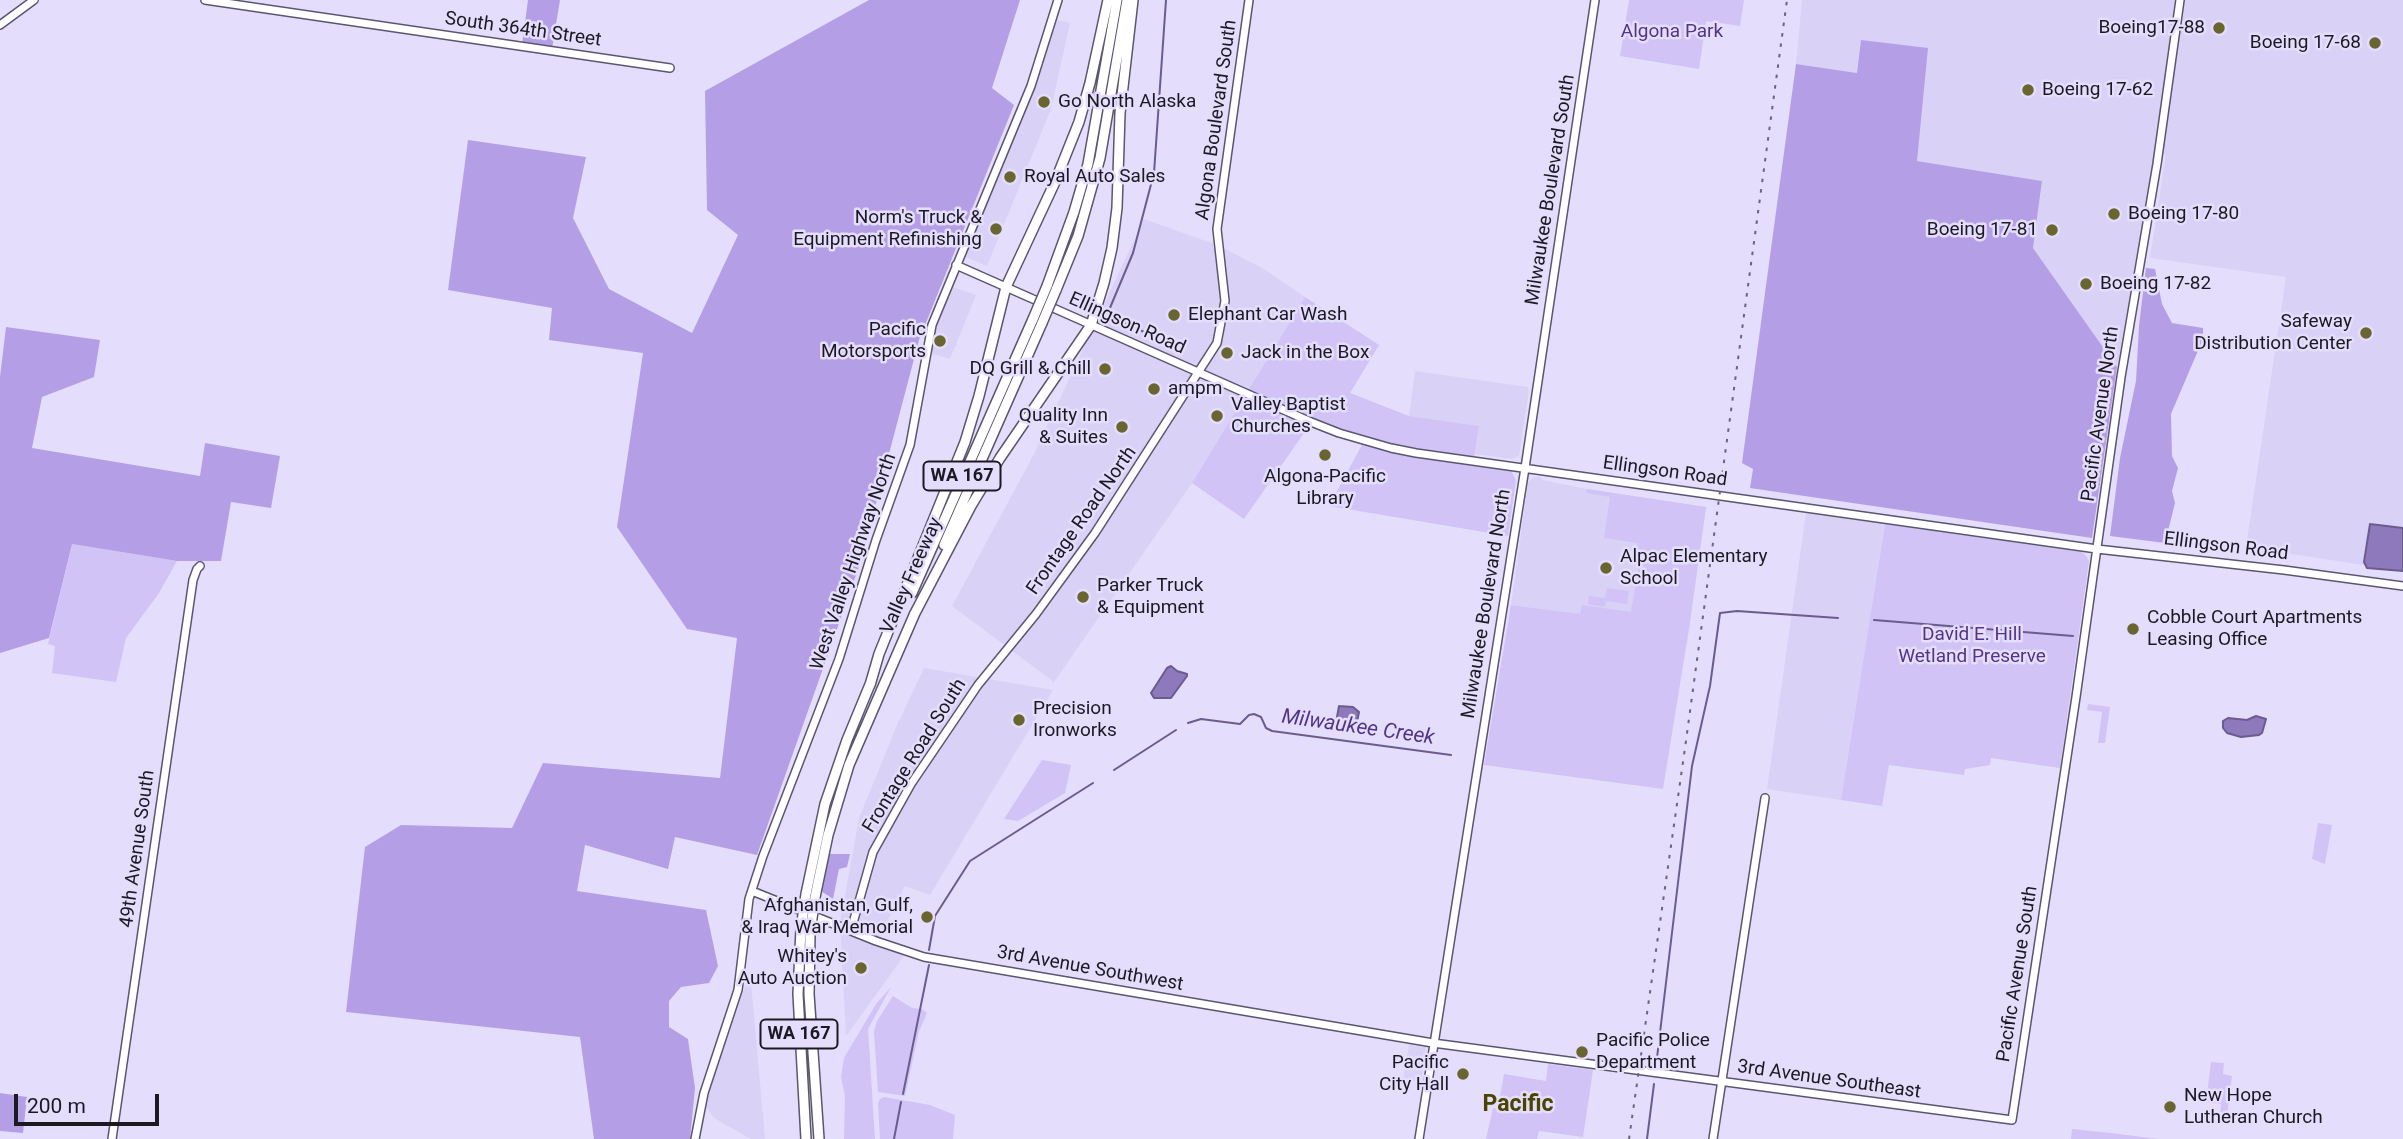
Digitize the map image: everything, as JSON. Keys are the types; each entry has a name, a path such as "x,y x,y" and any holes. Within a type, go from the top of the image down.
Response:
{"highway":[{"path":"870,685 879,654 965,442 1006,287 1055,182 1079,122 1108,0"},
{"name":"Valley Freeway","path":"1052,288 1088,164 1118,0"},
{"name":"Valley Freeway","path":"806,1139 799,1005 810,895 825,804 870,685 1078,236 1100,159 1127,0"},
{"path":"914,615 986,482 1049,383 1091,325 1112,248 1117,208 1120,113 1133,0"},
{"name":"Valley Freeway","path":"810,895 849,765 1037,321"},
{"name":"Valley Freeway","path":"806,931 819,1139"}],"street":[{"path":"0,25 34,0"},
{"name":"South 364th Street","path":"205,0 670,68"},
{"name":"West Valley Highway North","path":"695,1139 704,1093 738,990 746,914 763,856 839,659 876,540 910,444 929,337 1031,86 1058,0"},
{"name":"Algona Boulevard South","path":"1217,343 1225,301 1224,279 1217,245 1218,218 1250,0"},
{"name":"Milwaukee Boulevard South","path":"1538,384 1595,0"},
{"name":"Pacific Avenue North","path":"2055,833 2121,377 2157,164 2180,0"},
{"name":"Ellingson Road","path":"956,265 1311,422 1364,441 1416,453 2097,549 2403,586"},
{"name":"Frontage Road North","path":"1036,614 1094,535 1217,343"},
{"name":"Milwaukee Boulevard North","path":"1433,1043 1538,384"},
{"name":"49th Avenue South","path":"112,1139 193,580 200,566"},
{"name":"Frontage Road South","path":"851,930 873,852 889,821 967,699 1036,614"},
{"path":"1713,1139 1765,798"},
{"name":"Pacific Avenue South","path":"2012,1120 2055,833"},
{"name":"3rd Avenue Southwest","path":"752,891 894,948 924,957 1433,1043"},
{"path":"1419,1139 1433,1043"},
{"name":"3rd Avenue Southeast","path":"1433,1043 2012,1120"}],"shaded area":[{"path":"528,0 560,0 552,49 522,45"},
{"path":"869,0 1020,0 992,88 1014,105 919,340 860,564 757,855 675,837 668,869 585,845 577,891 706,910 718,966 709,983 681,987 669,1001 669,1027 688,1039 695,1088 690,1139 594,1139 580,1037 346,1012 365,847 401,825 512,828 543,763 720,778 737,638 687,629 617,527 643,353 549,340 552,308 448,290 468,140 586,157 573,218 609,289 692,333 738,235 707,210 705,91"},
{"path":"1802,0 2403,0 2403,571 2246,547 2286,277 2150,258 2166,154 2155,153 2117,367 2033,248 2042,181 1917,161 1861,41 1857,73 1796,64"},
{"path":"1057,20 1070,23 1051,109 987,266 966,257 967,248 1027,107"},
{"path":"1861,40 1928,48 1917,161 2042,181 2033,248 2117,367 2092,538 1750,488 1753,469 1742,463 1796,64 1857,73"},
{"path":"1144,219 1217,245 1264,269 1305,297 1192,483 1054,682 952,606 1034,454"},
{"path":"2146,268 2155,269 2162,304 2172,323 2203,328 2203,339 2171,414 2172,456 2178,468 2172,491 2175,503 2165,543 2110,536 2120,458 2136,381"},
{"path":"953,287 976,295 950,359 929,353 931,339"},
{"path":"6,327 100,340 94,377 42,397 32,448 200,476 205,443 280,456 271,508 231,502 221,561 177,561 72,544 49,638 0,653 0,377"},
{"path":"1415,371 1528,387 1519,456 1512,459 1475,454 1479,426 1409,416"},
{"name":"Alpac Elementary School","path":"1534,477 1587,489 1706,507 1689,629 1511,605 1528,483"},
{"path":"1806,513 1885,524 1841,800 1767,789"},
{"path":"2370,524 2403,528 2403,571 2367,568 2364,562"},
{"path":"1171,666 1187,676 1171,698 1154,698 1151,693"},
{"path":"924,668 1053,690 930,895 905,886 877,942 906,953 846,1036 840,924 859,818"},
{"path":"1339,706 1353,707 1359,712 1355,732 1335,728"},
{"path":"2256,716 2266,719 2259,735 2241,737 2227,733 2223,728 2223,721 2228,718 2247,720"},
{"path":"829,854 850,854 847,867 839,869 833,899 821,891"},
{"path":"747,980 751,982 765,1139 751,1139 714,1118 705,1105"},
{"path":"1409,1045 1426,1047 1421,1082 1403,1079"},
{"path":"0,1093 27,1097 23,1133 0,1131"}],"green space":[{"name":"Algona Park","path":"1629,0 1744,0 1740,26 1706,21 1699,69 1620,56"},
{"path":"1305,297 1379,345 1350,393 1409,416 1479,426 1473,466 1511,471 1516,480 1508,536 1329,506 1364,441 1311,423 1244,519 1192,483"},
{"path":"1587,489 1706,507 1663,789 1484,765 1511,605 1580,614 1582,605 1631,612 1639,565 1635,560 1638,543 1604,538 1610,497 1586,493"},
{"name":"David E. Hill Wetland Preserve","path":"1885,524 2082,552 2086,556 2089,561 2060,768 1991,758 1990,765 1965,769 1964,775 1889,765 1882,806 1841,800"},
{"path":"72,544 177,561 159,593 126,638 116,682 52,673 55,646 48,644"},
{"path":"1607,588 1629,591 1627,604 1606,601 1604,607 1588,604 1589,596 1605,598"},
{"path":"2088,704 2110,707 2105,743 2098,743 2102,712 2087,710"},
{"path":"1042,760 1071,765 1065,793 1018,821 1004,819"},
{"path":"2318,823 2332,825 2325,864 2312,859"},
{"path":"891,987 868,1029 875,1139 844,1139 845,1096 841,1077 844,1058 876,1004"},
{"path":"893,996 912,1008 922,1009 927,1013 919,1031 905,1096 878,1092 874,1031 877,1021"},
{"path":"2211,1062 2224,1063 2223,1074 2232,1076 2227,1116 2220,1115 2221,1104 2206,1102"},
{"path":"1548,1064 1593,1070 1583,1137 1539,1131 1537,1139 1486,1139 1493,1108 1498,1109 1504,1074 1546,1081"},
{"path":"884,1097 930,1105 955,1115 953,1139 880,1139 878,1103"},
{"path":"2072,1129 2111,1133 2158,1139 2071,1139"}],"waterway":[{"path":"1151,335 1107,315 1133,253 1154,173 1166,0"},
{"path":"1656,1066 1692,766 1710,686 1720,613 1737,611 1838,618"},
{"path":"1874,620 2073,636"},
{"name":"Milwaukee Creek","path":"1188,723 1201,719 1240,724 1254,714 1261,717 1266,728 1272,731 1451,755"},
{"name":"Milwaukee Creek","path":"1114,770 1176,730"},
{"name":"Milwaukee Creek","path":"929,950 935,916 970,861 1093,783"},
{"name":"Milwaukee Creek","path":"903,1094 929,965"},
{"path":"1647,1139 1654,1084"},
{"name":"Milwaukee Creek","path":"894,1139 901,1102"}],"railway":[{"path":"1629,1139 1787,0"}],"place":[{"name":"Boeing17-88","path":"2219,28"},
{"name":"Boeing 17-68","path":"2375,43"},
{"name":"Boeing 17-62","path":"2028,90"},
{"name":"Go North Alaska","path":"1044,102"},
{"name":"Royal Auto Sales","path":"1010,177"},
{"name":"Boeing 17-80","path":"2114,214"},
{"name":"Norm's Truck & Equipment Refinishing","path":"996,229"},
{"name":"Boeing 17-81","path":"2052,230"},
{"name":"Boeing 17-82","path":"2086,284"},
{"name":"Elephant Car Wash","path":"1174,315"},
{"name":"Safeway Distribution Center","path":"2366,333"},
{"name":"Pacific Motorsports","path":"940,341"},
{"name":"Jack in the Box","path":"1227,353"},
{"name":"DQ Grill & Chill","path":"1105,369"},
{"name":"ampm","path":"1154,389"},
{"name":"Valley Baptist Churches","path":"1217,416"},
{"name":"Quality Inn & Suites","path":"1122,427"},
{"name":"Algona-Pacific Library","path":"1325,455"},
{"name":"Alpac Elementary School","path":"1606,568"},
{"name":"Parker Truck & Equipment","path":"1083,597"},
{"name":"Cobble Court Apartments Leasing Office","path":"2133,629"},
{"name":"Precision Ironworks","path":"1019,720"},
{"name":"Afghanistan, Gulf, & Iraq War Memorial","path":"927,917"},
{"name":"Whitey's Auto Auction","path":"861,968"},
{"name":"Pacific Police Department","path":"1582,1052"},
{"name":"Pacific City Hall","path":"1463,1074"},
{"name":"New Hope Lutheran Church","path":"2170,1107"}],"district":[{"name":"Pacific","path":"1518,1105"}]}
